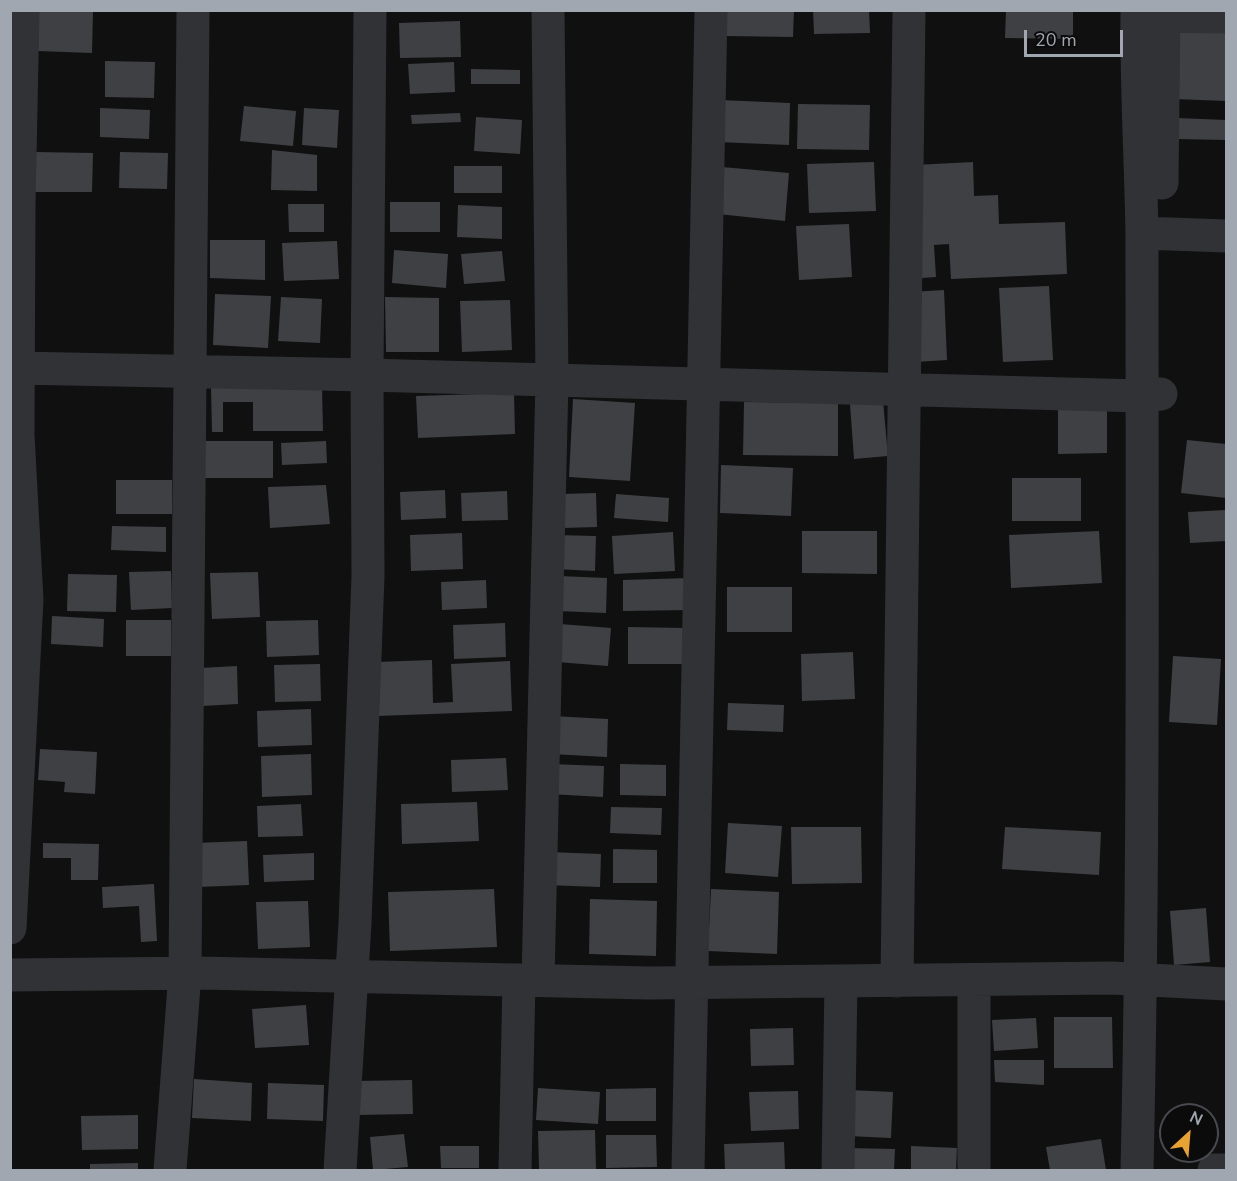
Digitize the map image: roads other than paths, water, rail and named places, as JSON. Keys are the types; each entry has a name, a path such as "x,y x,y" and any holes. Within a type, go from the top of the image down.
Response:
{"street":[{"path":"10,928 27,600 18,435 23,10"},
{"path":"170,1170 185,980 194,10"},
{"path":"340,1170 352,985 368,576 370,10"},
{"path":"515,1170 552,380 548,10"},
{"path":"688,1170 706,384 711,10"},
{"path":"897,981 909,10"},
{"path":"1160,1170 1151,991 1151,14 1227,17"},
{"path":"1151,233 1227,236"},
{"path":"18,368 1151,395"},
{"path":"10,975 352,985 525,986 693,991 974,991 1112,978 1151,991 1227,984"},
{"path":"10,995 185,980"},
{"path":"841,990 897,981 974,991"},
{"path":"838,1170 841,990"},
{"path":"974,991 974,1170"},
{"path":"1146,1170 1137,1170 1151,991"},
{"path":"1214,1170 1227,1170"}]}
